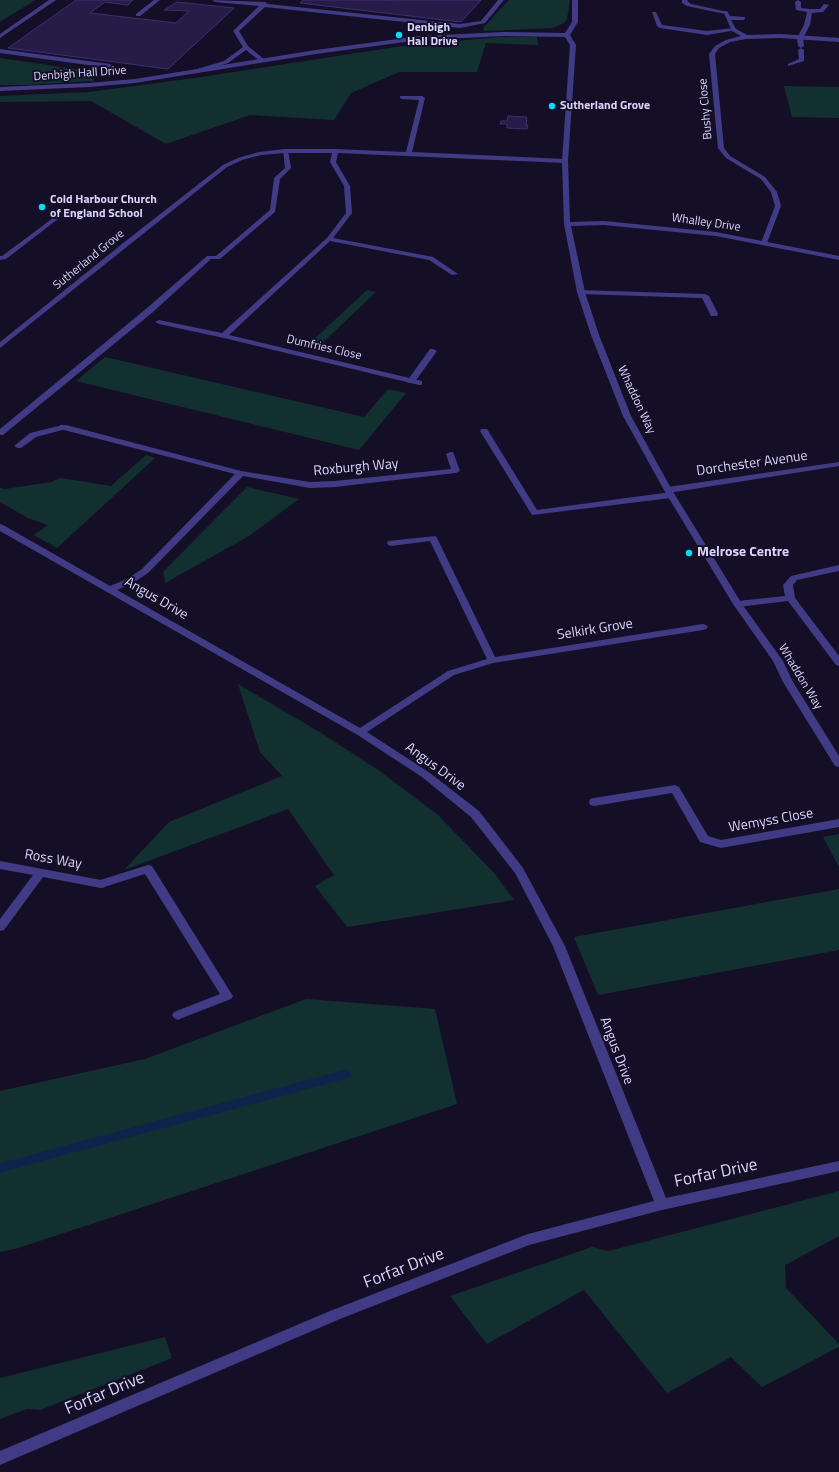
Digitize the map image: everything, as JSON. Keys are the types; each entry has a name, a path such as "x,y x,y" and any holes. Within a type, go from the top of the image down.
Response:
{"street":[{"path":"0,36 53,0"},
{"path":"138,15 157,0"},
{"path":"215,0 460,26 483,22 501,0"},
{"path":"263,61 246,47 236,31 270,0"},
{"path":"567,35 575,22 576,0"},
{"path":"654,13 660,26 707,33 734,30 725,12 690,5 684,2 685,0"},
{"path":"798,2 798,9 810,11 821,11 826,5"},
{"path":"790,65 802,60 800,38 807,25 810,11"},
{"path":"728,18 743,18"},
{"name":"Bushy Close","path":"734,30 746,37"},
{"name":"Denbigh Hall Drive","path":"0,89 89,85 190,73 316,52 420,38 504,34 567,35"},
{"name":"Whaddon Way","path":"567,35 573,46 565,161 567,224 581,292 595,335 627,416 670,493 738,604 778,661 788,682 839,763"},
{"name":"Bushy Close","path":"764,243 778,206 774,192 763,178 728,157 720,148 712,54 717,47 728,41 746,37 839,40"},
{"path":"190,73 226,62 246,47"},
{"path":"0,51 110,66"},
{"path":"402,97 422,98 408,155"},
{"path":"0,433 150,310 209,257 218,258 273,211 277,178 288,168 285,151"},
{"name":"Sutherland Grove","path":"0,346 129,241 225,166 240,159 261,153 285,151 335,151 565,161"},
{"path":"224,336 329,239 349,213 347,186 333,162 335,151"},
{"path":"0,258 4,258 55,219"},
{"name":"Whalley Drive","path":"567,224 604,223 716,234 839,258"},
{"path":"329,239 431,258 454,274"},
{"path":"581,292 705,296 714,314"},
{"name":"Dumfries Close","path":"159,322 224,336 415,382 433,351"},
{"name":"Roxburgh Way","path":"18,446 33,435 63,427 241,473 310,485 335,484 456,471 450,454"},
{"name":"Dorchester Avenue","path":"484,431 535,513 670,493 839,464"},
{"path":"111,589 130,581 146,571 241,473"},
{"name":"Angus Drive","path":"0,527 360,732 426,775 475,814 519,871 559,946 662,1204"},
{"path":"391,543 433,538 492,660"},
{"path":"839,568 794,578 788,585 790,598 839,663"},
{"path":"738,604 790,598"},
{"name":"Selkirk Grove","path":"360,732 415,695 452,673 492,660 703,627"},
{"name":"Wemyss Close","path":"594,802 675,789 704,839 721,844 839,823"},
{"name":"Ross Way","path":"0,865 101,884 148,869 227,996 178,1015"},
{"path":"0,927 40,873"},
{"name":"Forfar Drive","path":"0,1458 335,1315 528,1240 662,1204 839,1166"}],"green space":[{"path":"0,0 35,0 0,22"},
{"path":"509,0 570,0 567,19 564,23 553,28 484,31 483,28"},
{"path":"500,37 537,37 538,45 486,43 477,72 399,72 351,93 334,120 250,115 166,144 91,101 0,102 0,96 89,92 202,77 402,46"},
{"path":"0,58 81,70 84,76 94,79 93,81 0,85"},
{"path":"784,86 839,87 839,118 792,117"},
{"path":"367,290 376,292 319,346 309,344"},
{"path":"105,357 364,417 388,389 406,393 359,450 76,381"},
{"path":"146,455 155,458 57,548 34,535 48,525 28,518 0,502 0,488 5,489 51,482 61,478 111,486"},
{"path":"247,487 299,499 249,536 165,583 163,572"},
{"path":"238,684 321,733 378,770 438,815 495,874 514,900 347,927 315,886 334,875 288,809 124,870 169,822 282,776 260,752"},
{"path":"839,834 839,867 823,837"},
{"path":"839,889 839,950 598,995 574,937"},
{"path":"306,999 435,1009 457,1104 15,1249 0,1252 0,1091 145,1059"},
{"path":"839,1191 839,1236 785,1265 786,1288 839,1344 839,1347 762,1387 731,1357 667,1393 584,1290 487,1344 450,1296 592,1247 609,1251"},
{"path":"165,1337 172,1358 40,1410 27,1409 0,1419 0,1378"}],"building":[{"path":"76,0 133,0 128,5 105,2 90,13 176,23 189,11 164,10 177,2 234,8 168,69 8,48"},
{"path":"303,0 481,0 461,22 300,3"},
{"path":"508,116 527,117 527,129 507,128 507,124 500,124 501,121 507,121"}],"waterway":[{"path":"0,1168 346,1074"}],"place":[{"name":"Denbigh Hall Drive","path":"399,35"},
{"name":"Sutherland Grove","path":"552,106"},
{"name":"Cold Harbour Church of England School","path":"42,207"},
{"name":"Melrose Centre","path":"689,553"}]}
